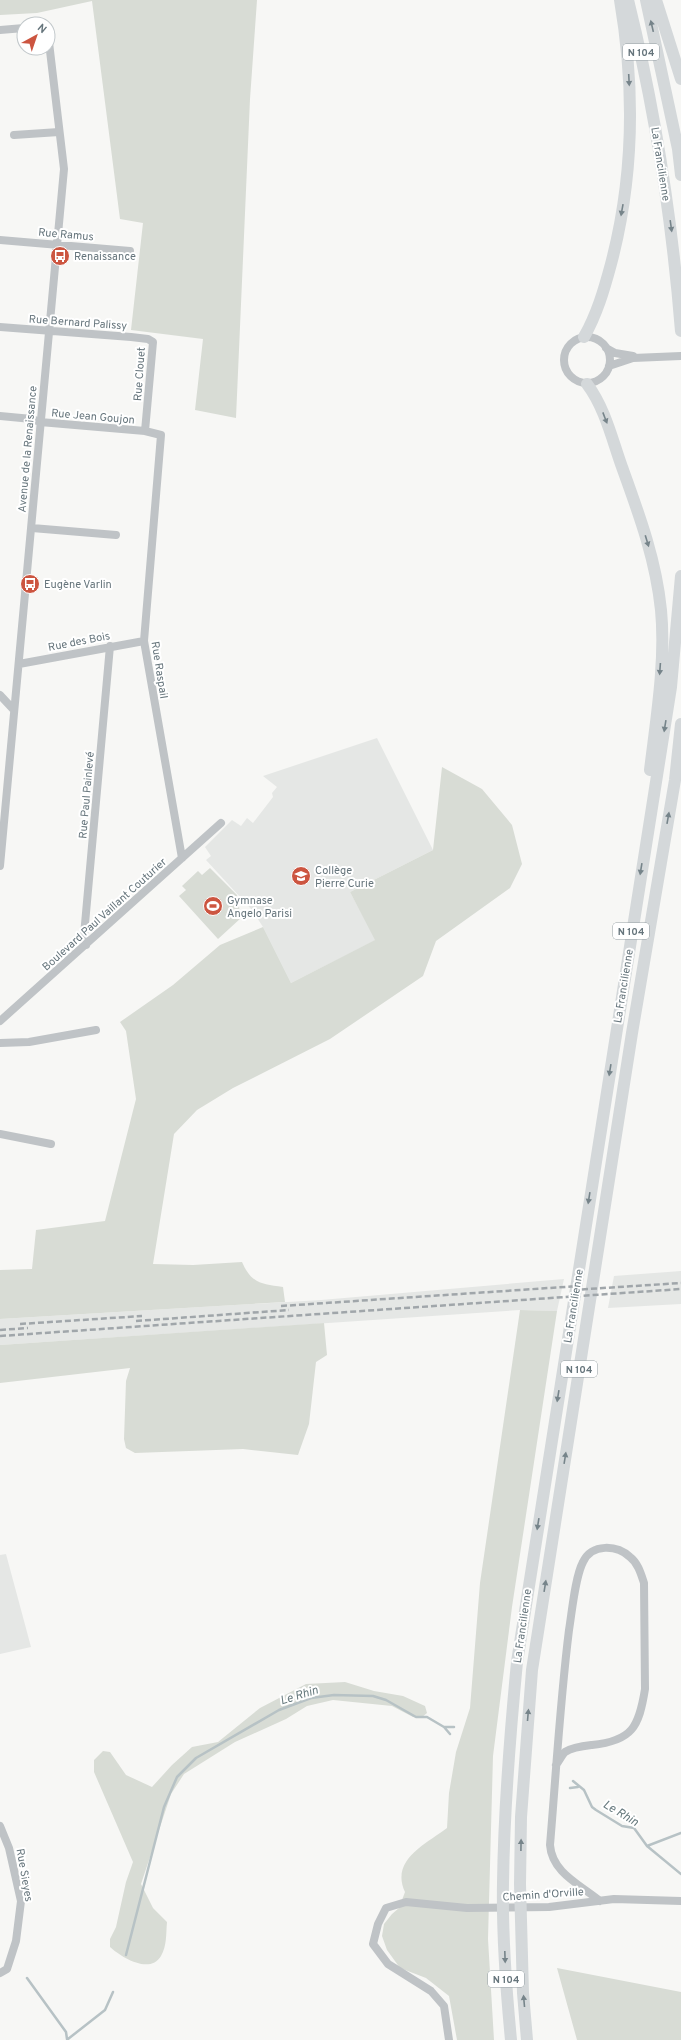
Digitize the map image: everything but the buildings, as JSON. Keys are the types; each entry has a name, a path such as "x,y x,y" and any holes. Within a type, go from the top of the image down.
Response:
{"highway":[{"path":"584,337 598,307 617,239 628,168 631,109 627,43 620,0"},
{"name":"La Francilienne","path":"628,0 644,65 663,170 675,255 681,331"},
{"name":"La Francilienne","path":"646,0 678,149 681,175"},
{"path":"656,0 681,79"},
{"path":"587,384 597,397 637,508 653,560 661,611 661,658 658,708 646,807 647,830"},
{"name":"La Francilienne","path":"511,2040 506,1984 503,1883 508,1755 517,1662 647,830 671,687 681,576"},
{"name":"La Francilienne","path":"527,2040 523,1993 520,1884 521,1817 532,1670 639,995 678,776 681,724"}],"street":[{"path":"0,30 16,29"},
{"name":"Avenue de la Renaissance","path":"0,866 1,834 32,528 40,422 64,169 50,56"},
{"path":"14,135 59,132"},
{"name":"Rue Ramus","path":"0,240 130,251"},
{"name":"Rue Bernard Palissy","path":"0,327 131,337 153,342"},
{"path":"606,348 610,359 609,366 606,374 601,379 587,384 573,379 568,374 564,359 570,344 584,337 599,341 606,348 621,354 658,357"},
{"name":"Rue Clouet","path":"146,431 153,342"},
{"path":"609,366 633,358 681,356"},
{"name":"Rue Jean Goujon","path":"0,416 32,419 40,422 146,431 161,435"},
{"name":"Rue Raspail","path":"161,435 144,641 182,858"},
{"path":"32,528 116,535"},
{"name":"Rue des Bois","path":"19,664 110,646 144,641"},
{"name":"Rue Paul Painlevé","path":"86,945 84,935 110,646"},
{"path":"0,694 13,709"},
{"name":"Boulevard Paul Vaillant Couturier","path":"0,1021 221,823"},
{"path":"0,1043 28,1042 96,1030"},
{"path":"0,1134 51,1144"},
{"path":"556,1765 565,1752 578,1747 613,1743 626,1737 635,1725 642,1705 645,1689 644,1583 639,1570 631,1558 621,1550 608,1548 597,1549 583,1562 574,1596 566,1655 556,1765 551,1854 560,1871 600,1901"},
{"name":"Rue Sieyes","path":"0,1826 9,1848 21,1901 16,1941 7,1969 0,1973"},
{"name":"Chemin d'Orville","path":"449,2040 444,2006 431,1991 388,1964 373,1944 378,1924 386,1908 406,1902 467,1908 548,1907 614,1899 681,1901"}],"shaded area":[{"path":"0,0 257,0 250,99 236,418 195,410 203,339 131,330 143,223 120,219 92,1 37,13 0,15"},
{"name":"Collège Pierre Curie","path":"377,738 433,850 350,892 376,940 291,983 263,927 252,910 206,860 211,856 205,847 232,820 241,826 247,818 253,823 273,797 272,793 277,787 263,776"},
{"path":"442,767 482,789 512,825 522,864 510,888 436,941 423,976 330,1039 233,1088 197,1110 174,1134 153,1264 193,1265 242,1262 245,1269 253,1278 269,1285 283,1287 285,1302 0,1319 0,1270 32,1269 36,1230 105,1221 136,1099 126,1031 120,1022 173,985 220,945 263,927 291,983 375,940 350,892 433,850"},
{"name":"Gymnase Angelo Parisi","path":"210,868 237,895 241,918 218,939 179,896 186,890 182,886 198,871 202,875"},
{"path":"681,1271 681,1304 608,1308 614,1276"},
{"path":"564,1279 557,1311 520,1310 0,1345 0,1319 321,1300"},
{"path":"520,1310 557,1311 512,1607 493,1756 488,1939 494,2040 457,2040 449,1996 426,1978 400,1968 387,1950 382,1936 384,1924 399,1908 405,1892 402,1881 402,1871 406,1862 412,1854 447,1828 449,1793 456,1752 470,1708 480,1583"},
{"path":"324,1323 327,1355 316,1362 309,1424 298,1455 243,1449 135,1453 126,1448 124,1439 126,1381 130,1368 0,1383 0,1345"},
{"path":"6,1554 31,1647 0,1654 0,1555"},
{"path":"345,1682 374,1691 403,1696 425,1706 427,1713 421,1718 413,1717 392,1706 333,1700 307,1706 286,1719 235,1742 184,1774 171,1794 141,1884 153,1908 167,1922 166,1939 163,1952 156,1961 150,1964 143,1964 128,1959 110,1947 110,1939 116,1927 126,1882 133,1862 94,1772 94,1760 103,1751 110,1752 126,1775 152,1787 172,1765 192,1747 218,1742 260,1708 306,1684"},
{"path":"557,1968 681,1992 681,2040 577,2040"}],"waterway":[{"name":"Le Rhin","path":"126,1955 164,1807 177,1777 196,1758 279,1710 311,1698 334,1695 373,1696 386,1700 416,1717 427,1717 444,1727 450,1734"},
{"name":"Le Rhin","path":"444,1727 454,1727"},
{"name":"Le Rhin","path":"573,1781 584,1790 592,1807 622,1826 634,1828 647,1846 681,1874"},
{"name":"Le Rhin","path":"570,1788 578,1787"},
{"path":"647,1846 681,1833"},
{"path":"27,1978 66,2032 67,2039"},
{"path":"68,2039 105,2010 113,1992"}],"railway":[{"path":"573,1290 681,1283"},
{"path":"281,1306 579,1286"},
{"path":"0,1336 681,1289"},
{"path":"136,1321 289,1310"},
{"path":"20,1324 142,1316"},
{"path":"0,1330 28,1328"}],"place":[{"name":"Renaissance","path":"60,256"},
{"name":"Eugène Varlin","path":"30,584"},
{"name":"Collège Pierre Curie","path":"301,876"},
{"name":"Gymnase Angelo Parisi","path":"213,906"}]}
